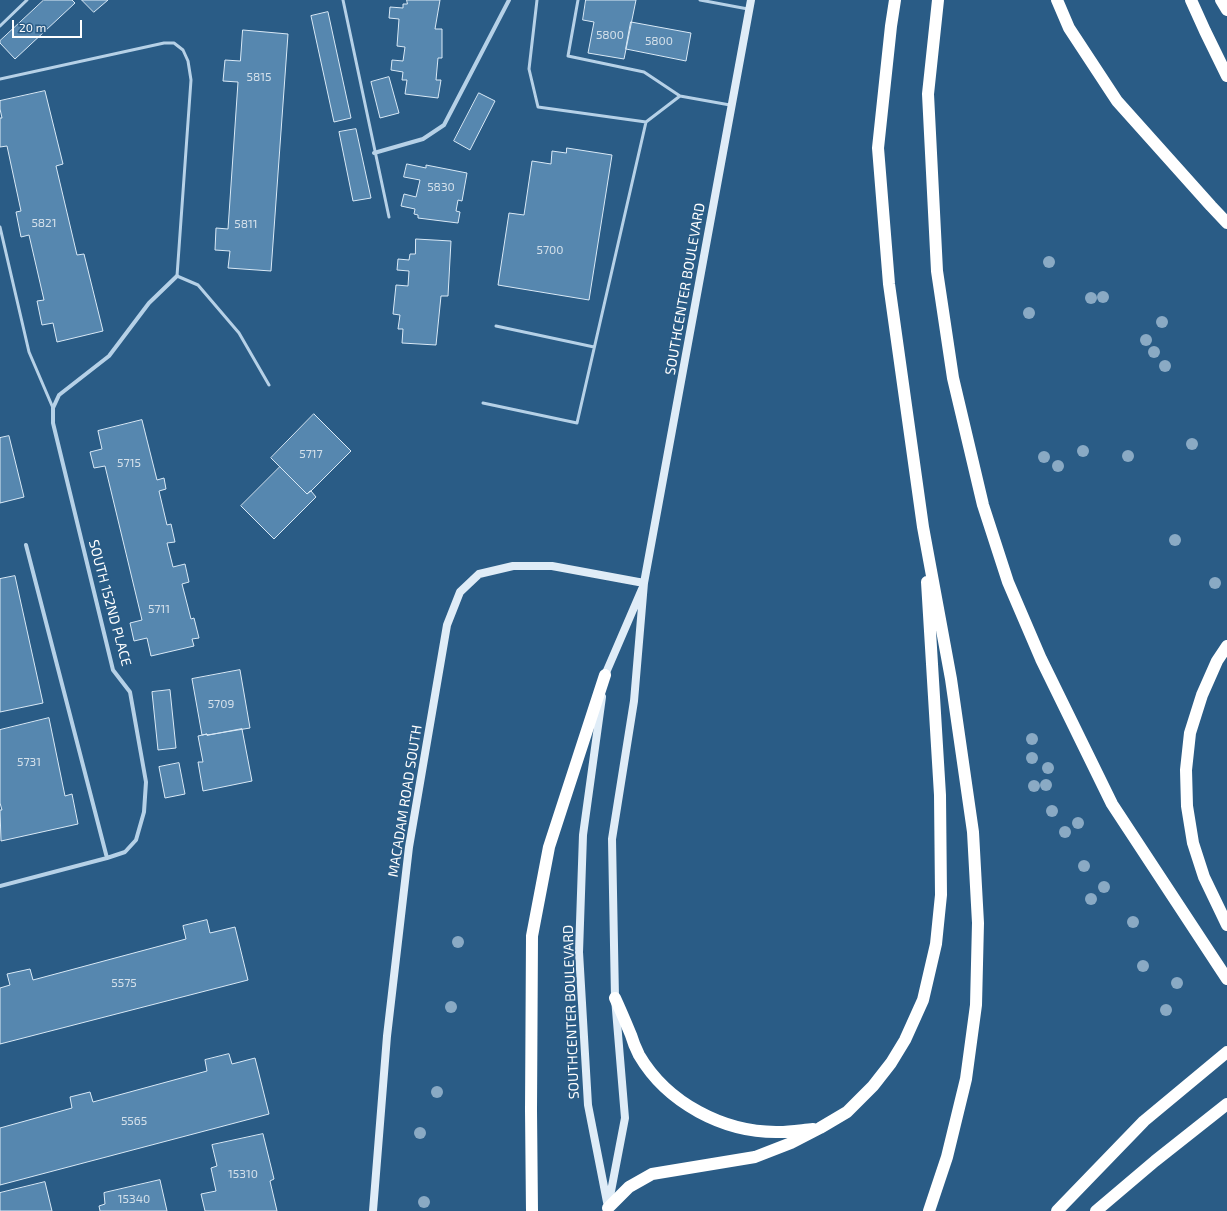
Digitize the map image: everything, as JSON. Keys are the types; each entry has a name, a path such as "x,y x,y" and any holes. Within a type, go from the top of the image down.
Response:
{"highway":[{"path":"895,0 890,26 878,148 889,284 924,527 951,679 972,832 978,923 976,1005 966,1079 947,1157 929,1211"},
{"path":"938,0 928,94 937,271 953,378 983,505 1008,582 1041,659 1112,804 1227,979"},
{"path":"1056,0 1068,28 1117,101 1227,223"},
{"path":"1191,0 1227,76"},
{"path":"1221,0 1227,10"},
{"path":"609,1209 628,1187 652,1174 755,1157 791,1143 820,1128 847,1112 873,1086 891,1063 906,1040 923,1000 936,944 941,896 940,795 924,527"},
{"path":"1227,646 1217,661 1202,695 1190,733 1186,770 1186,806 1193,843 1204,877 1227,925"},
{"path":"532,1211 532,936 549,847 605,676"},
{"path":"615,998 638,1054 665,1088 695,1110 723,1123 749,1130 779,1132 820,1128"},
{"path":"1057,1211 1144,1121 1227,1052"},
{"path":"1096,1211 1154,1161 1227,1104"}],"main road":[{"name":"SOUTHCENTER BOULEVARD","path":"609,1209 625,1118 615,998 612,839 634,701 644,583 751,0"},
{"name":"MACADAM ROAD SOUTH","path":"373,1211 387,1036 409,847 447,626 460,592 479,574 513,566 552,566 644,583"},
{"name":"SOUTHCENTER BOULEVARD","path":"609,1209 588,1105 579,952 583,835 605,676 644,583"}],"street":[{"path":"374,153 422,139 444,125 509,0"},
{"path":"52,408 59,395 109,356 149,303 177,276"},
{"name":"SOUTH 152ND PLACE","path":"0,886 125,852 136,840 144,812 146,782 130,692 113,670 53,423 52,408"},
{"path":"26,545 107,858"}],"lane":[{"path":"0,26 27,0"},
{"path":"343,0 374,153 389,217"},
{"path":"537,0 529,69 538,107 646,122"},
{"path":"578,0 568,56 644,72 680,96 732,105"},
{"path":"700,0 749,9"},
{"path":"0,79 164,43 174,43 183,50 188,61 191,80 177,276 198,285 239,333 270,385"},
{"path":"484,403 577,423 646,122 680,96"},
{"path":"0,227 29,352 52,408"},
{"path":"496,326 594,346"}],"building":[{"path":"44,0 72,0 75,3 15,59 0,43 0,41"},
{"path":"82,0 108,0 94,12"},
{"path":"407,0 440,0 435,29 442,29 442,58 438,58 436,80 441,80 438,98 405,94 407,80 402,80 403,72 391,70 392,60 403,61 405,47 397,46 399,19 389,18 390,7 403,8 403,4 407,4"},
{"path":"586,0 636,0 624,59 588,53 594,22 583,20"},
{"path":"328,12 351,118 334,122 311,16"},
{"path":"631,22 691,33 686,61 626,49"},
{"path":"243,30 288,34 271,271 228,268 230,251 215,250 216,228 228,229 238,82 223,81 225,60 240,61"},
{"path":"389,77 399,113 380,118 371,82"},
{"path":"45,91 63,164 56,166 77,255 84,254 103,331 57,342 53,323 42,325 37,301 44,300 29,235 21,237 16,212 21,211 7,146 0,147 0,118 2,118 0,101"},
{"path":"479,93 495,101 470,150 454,141"},
{"path":"356,129 371,198 353,201 339,132"},
{"path":"567,148 612,155 589,300 498,285 509,213 524,215 532,161 551,164 552,151 566,153"},
{"path":"407,164 426,168 426,165 467,173 462,201 458,200 456,211 460,212 458,223 418,218 418,215 414,214 415,209 401,206 404,194 416,197 420,180 404,177"},
{"path":"416,239 451,241 448,296 441,296 436,345 402,343 403,329 398,329 400,315 393,314 396,285 408,286 409,271 397,270 398,259 409,260 410,254 415,254"},
{"path":"314,414 351,451 307,494 271,458"},
{"path":"142,420 157,480 164,478 166,489 159,491 167,525 171,524 175,542 167,543 173,567 185,564 189,582 182,584 191,619 194,618 199,638 192,639 194,646 151,656 147,638 134,641 130,623 142,620 105,466 94,468 90,452 102,449 98,431"},
{"path":"9,436 24,497 0,503 0,438"},
{"path":"280,467 307,494 311,491 316,497 274,539 241,506"},
{"path":"15,576 43,703 0,712 0,579"},
{"path":"240,670 250,728 202,735 192,679"},
{"path":"170,690 176,748 158,750 152,692"},
{"path":"49,718 65,796 72,794 78,824 1,841 0,810 2,810 0,803 0,730"},
{"path":"242,729 252,781 203,791 198,762 203,762 198,736"},
{"path":"179,763 185,794 165,798 159,767"},
{"path":"207,920 210,933 235,927 248,980 0,1044 0,988 10,985 7,974 30,969 33,980 186,939 183,926"},
{"path":"229,1054 232,1064 255,1058 269,1114 0,1185 0,1128 72,1108 70,1097 90,1092 93,1102 207,1071 205,1060"},
{"path":"263,1134 274,1179 270,1181 277,1211 205,1211 201,1194 216,1191 211,1168 217,1166 212,1145"},
{"path":"160,1180 167,1211 100,1211 99,1206 105,1204 104,1193"},
{"path":"45,1182 52,1211 0,1211 0,1193"}]}
